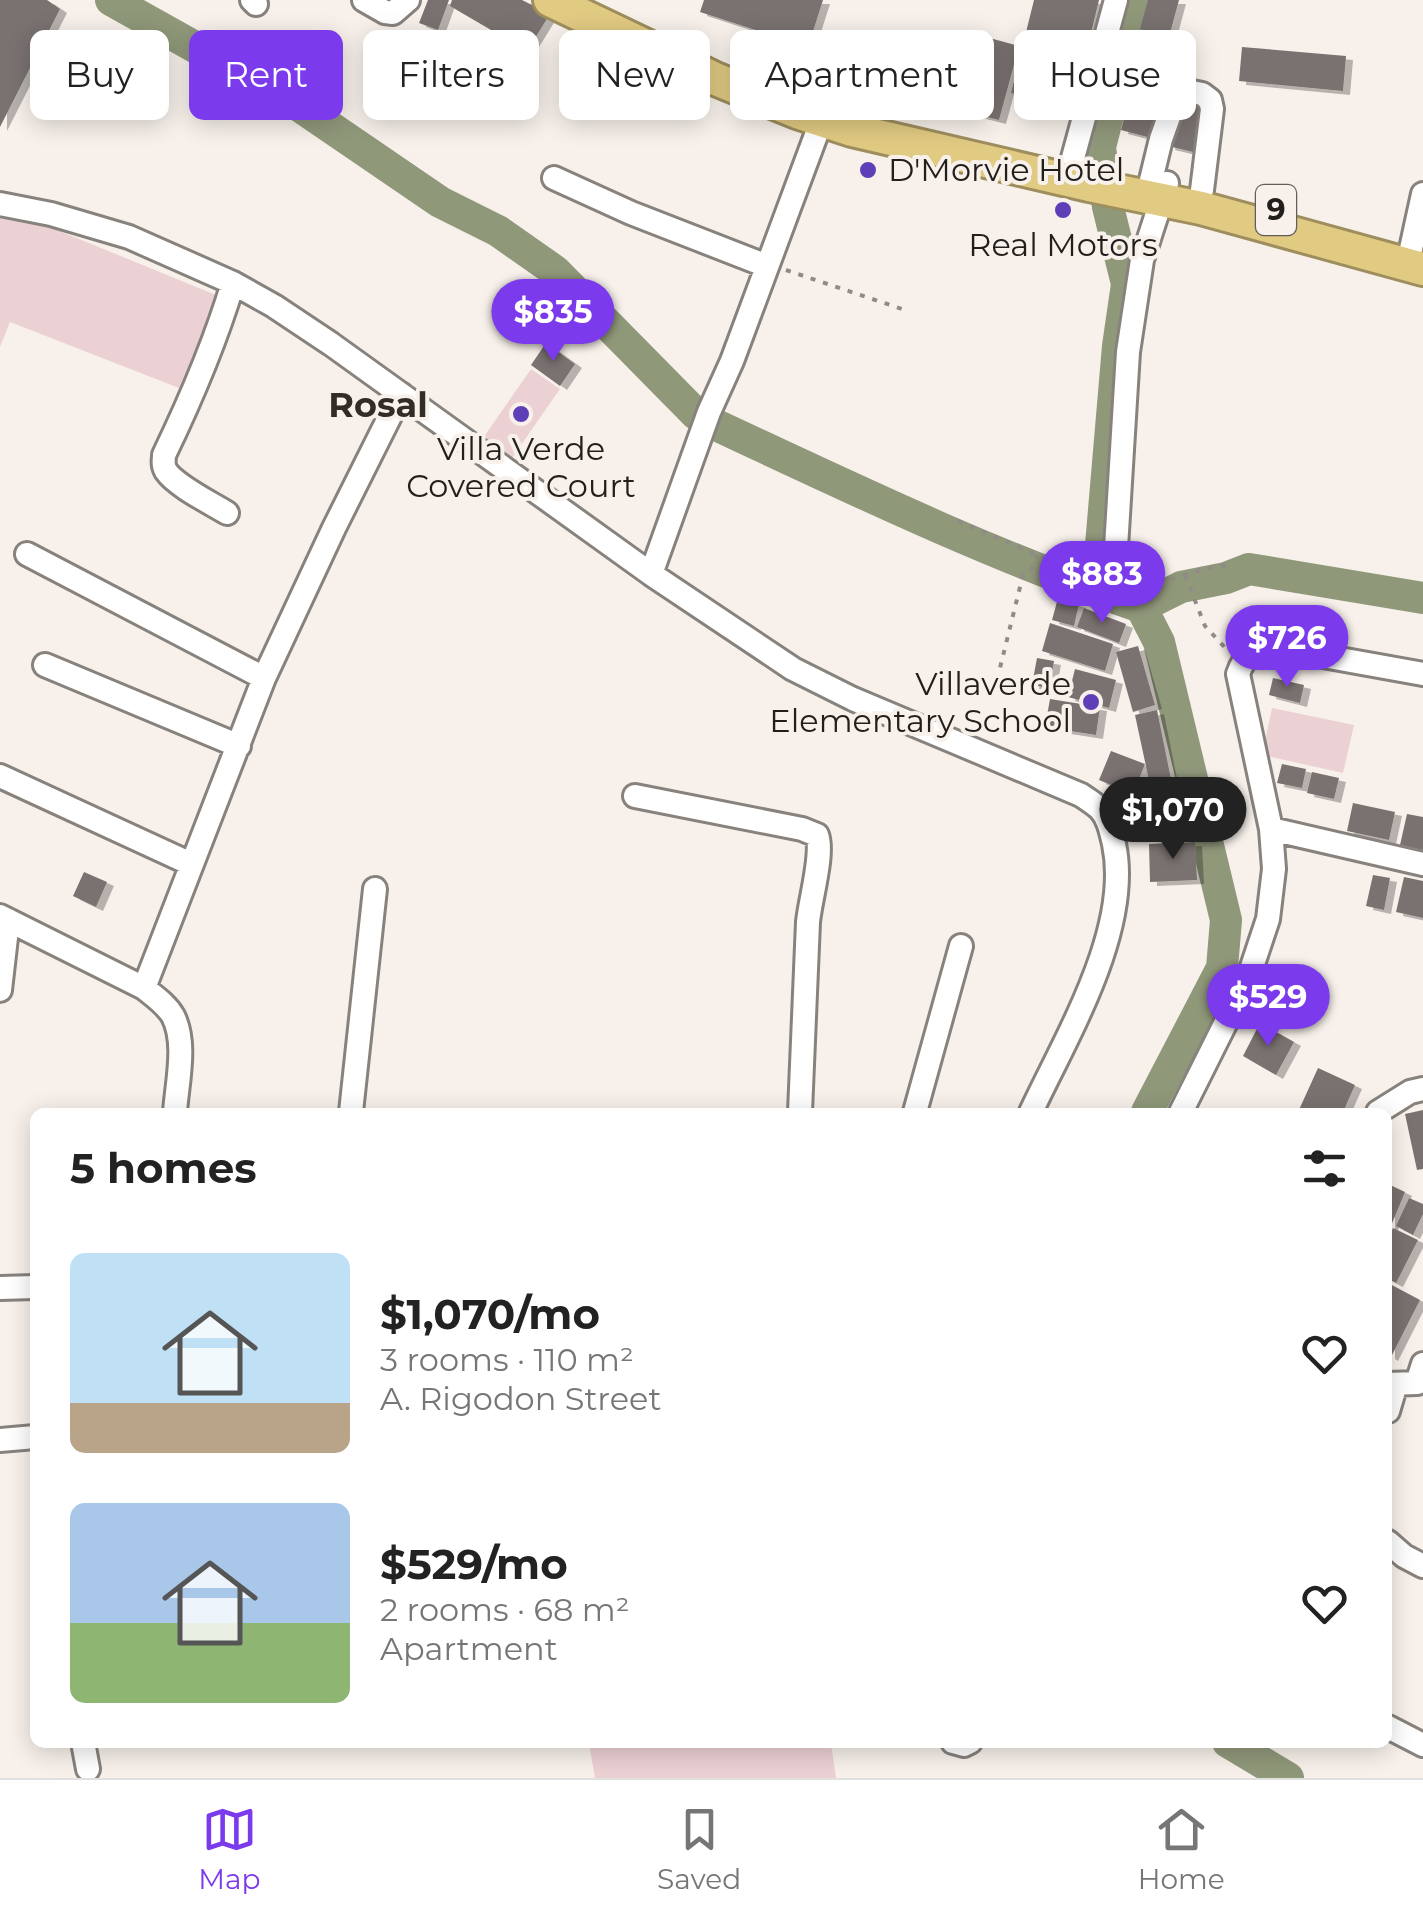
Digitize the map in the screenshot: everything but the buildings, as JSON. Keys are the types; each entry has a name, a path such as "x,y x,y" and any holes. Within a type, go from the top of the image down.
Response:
{"highway":[{"name":"9","path":"568,2 730,67"},
{"name":"9","path":"882,120 1079,174 1147,187 1202,190 1419,257"},
{"name":"9","path":"1147,187 1201,208 1419,257"}],"street":[{"path":"364,0 384,12 392,12 408,0"},
{"path":"1079,174 1116,0"},
{"path":"1115,573 1128,352 1142,260 1147,187 1177,94 1182,90 1192,90 1210,100 1212,110 1202,190"},
{"path":"651,574 822,120"},
{"path":"554,178 767,266"},
{"path":"1419,257 1423,194"},
{"path":"0,204 52,214 129,237 274,306 651,574 794,669 853,699 1081,795 1099,808 1110,825 1117,860 1116,909 1098,970 1033,1108"},
{"path":"227,513 174,480 167,472 164,455 208,358 232,283"},
{"path":"144,988 264,678 401,394"},
{"path":"27,554 264,678"},
{"path":"1183,1108 1249,976 1268,920 1274,869 1270,829 1238,674 1243,659 1272,647 1423,674"},
{"path":"45,665 238,746"},
{"path":"0,776 191,864"},
{"path":"635,796 818,835 820,851 808,922 800,1108"},
{"path":"1270,829 1423,864"},
{"path":"351,1108 374,889"},
{"path":"0,990 4,918 144,988 164,1004 174,1018 179,1036 175,1108"},
{"path":"915,1108 961,946"},
{"path":"1384,1108 1410,1092 1423,1089"},
{"path":"0,1288 30,1287"},
{"path":"1392,1384 1417,1383 1423,1364"},
{"path":"0,1440 30,1437"},
{"path":"1392,1546 1423,1566"},
{"path":"1392,1730 1423,1744"},
{"path":"84,1748 88,1768"}],"path":[{"path":"767,266 796,272 905,310"},
{"path":"958,520 1074,572 1087,558"},
{"path":"996,680 1023,575 1030,572 1036,557"},
{"path":"1115,573 1137,590 1227,565"},
{"path":"1186,577 1204,626 1241,665"}],"shaded area":[{"path":"0,215 35,221 221,297 179,388 10,322 0,347"},
{"name":"Villa Verde Covered Court","path":"531,369 560,389 512,458 483,438"},
{"path":"1272,708 1354,725 1343,773 1262,755"},
{"path":"590,1748 832,1748 836,1778 595,1778"}],"waterway":[{"path":"111,0 295,103 440,202 498,231 555,271 696,414"},
{"path":"1097,592 1127,284 1108,207 1100,147 1137,0"},
{"path":"716,425 979,545 1141,607 1159,642 1226,920 1222,968 1149,1108"},
{"path":"1141,607 1181,587 1249,569 1423,598"},
{"path":"1238,1748 1288,1778"}],"place":[{"name":"D'Morvie Hotel","path":"868,170"},
{"name":"Real Motors","path":"1063,210"},
{"name":"Villa Verde Covered Court","path":"521,414"},
{"name":"Villaverde Elementary School","path":"1091,702"}],"district":[{"name":"Rosal","path":"378,405"}]}
